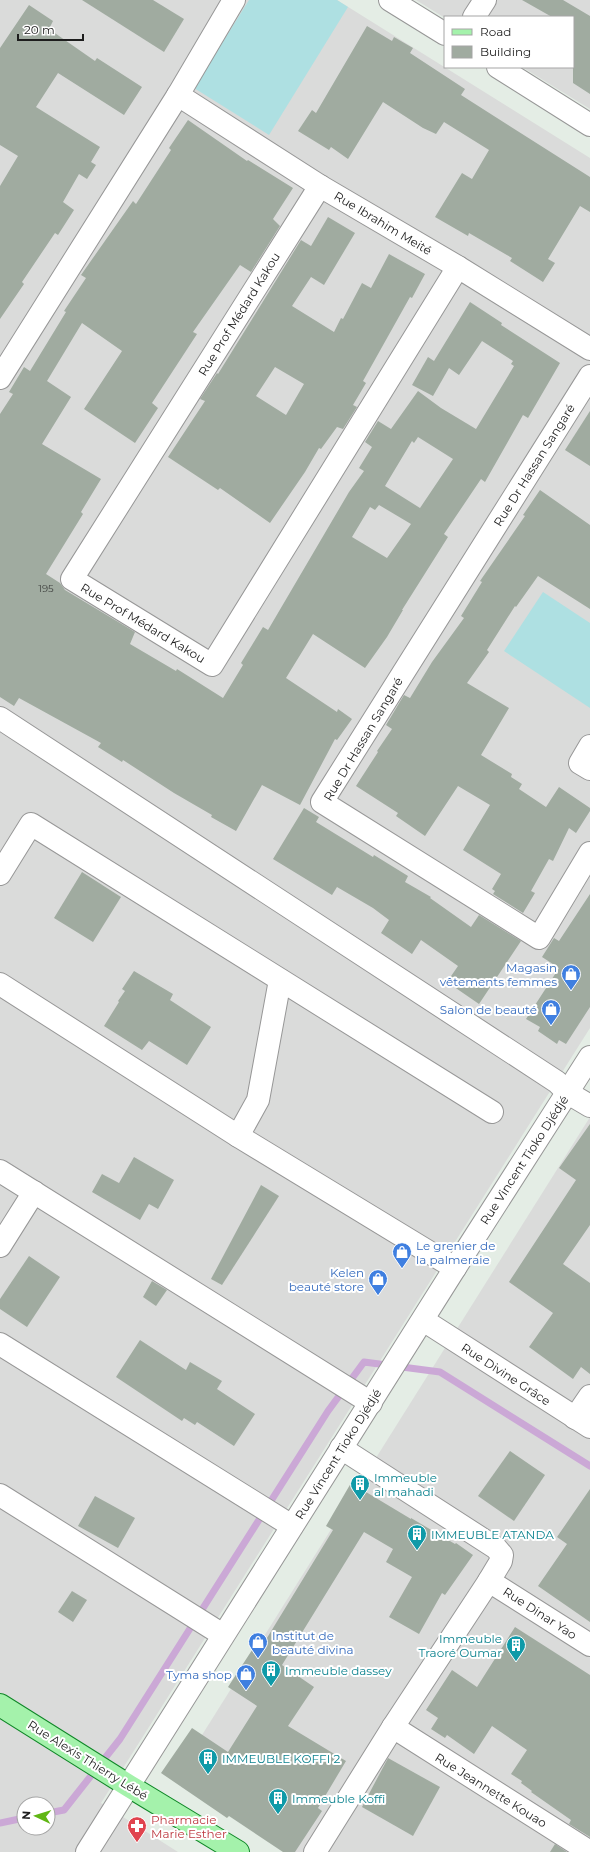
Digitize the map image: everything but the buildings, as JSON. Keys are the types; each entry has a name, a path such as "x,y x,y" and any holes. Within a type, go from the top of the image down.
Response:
{"main road":[{"name":"Rue Alexis Thierry Lébé","path":"0,1705 238,1852"}],"street":[{"path":"0,378 178,95 234,0"},
{"path":"390,0 444,33"},
{"path":"475,16 485,0"},
{"path":"500,68 590,125"},
{"name":"Rue Ibrahim Meité","path":"178,95 320,186 458,267 590,349"},
{"name":"Rue Prof Médard Kakou","path":"320,186 72,579 212,665 458,267"},
{"name":"Rue Dr Hassan Sangaré","path":"590,376 322,802 539,938 590,853"},
{"path":"0,718 557,1082 568,1092 590,1106"},
{"path":"590,746 580,763 590,770"},
{"path":"0,874 31,824 492,1112"},
{"path":"238,1136 258,1100 280,980"},
{"path":"0,984 238,1136 455,1268"},
{"name":"Rue Vincent Tioko Djédjé","path":"88,1852 341,1448 590,1057"},
{"path":"0,1171 371,1402"},
{"path":"0,1246 34,1192"},
{"name":"Rue Divine Grâce","path":"423,1320 583,1422"},
{"path":"0,1344 292,1526"},
{"path":"583,1422 590,1396"},
{"path":"314,1852 489,1580 501,1561 502,1555 496,1548 341,1448"},
{"path":"0,1495 223,1635"},
{"name":"Rue Dinar Yao","path":"489,1580 590,1645"},
{"name":"Rue Jeannette Kouao","path":"393,1728 590,1852"}],"shaded area":[{"path":"0,0 337,0 590,158 590,1028 101,1803 178,1852 0,1852"},
{"path":"249,0 337,0 348,7 269,135 194,88"},
{"path":"416,0 590,0 590,109 524,68 574,68 574,16 444,16 444,17"},
{"path":"543,592 590,623 590,708 504,651"},
{"path":"590,1117 590,1852 292,1852 175,1778"}],"waterway":[{"path":"56,1812 64,1810 120,1739 328,1411 364,1362 440,1372 590,1466"},
{"path":"0,1823 16,1820"}],"place":[{"name":"Magasin vêtements femmes","path":"571,991"},
{"name":"Salon de beauté","path":"551,1026"},
{"name":"Le grenier de la palmeraie","path":"402,1269"},
{"name":"Kelen beauté store","path":"378,1296"},
{"name":"Immeuble al mahadi","path":"360,1501"},
{"name":"IMMEUBLE ATANDA","path":"417,1551"},
{"name":"Institut de beauté divina","path":"258,1659"},
{"name":"Immeuble Traoré Oumar","path":"516,1662"},
{"name":"Immeuble dassey","path":"271,1687"},
{"name":"Tyma shop","path":"246,1691"},
{"name":"IMMEUBLE KOFFI 2","path":"208,1775"},
{"name":"Immeuble Koffi","path":"278,1815"},
{"name":"Pharmacie Marie Esther","path":"137,1843"}]}
